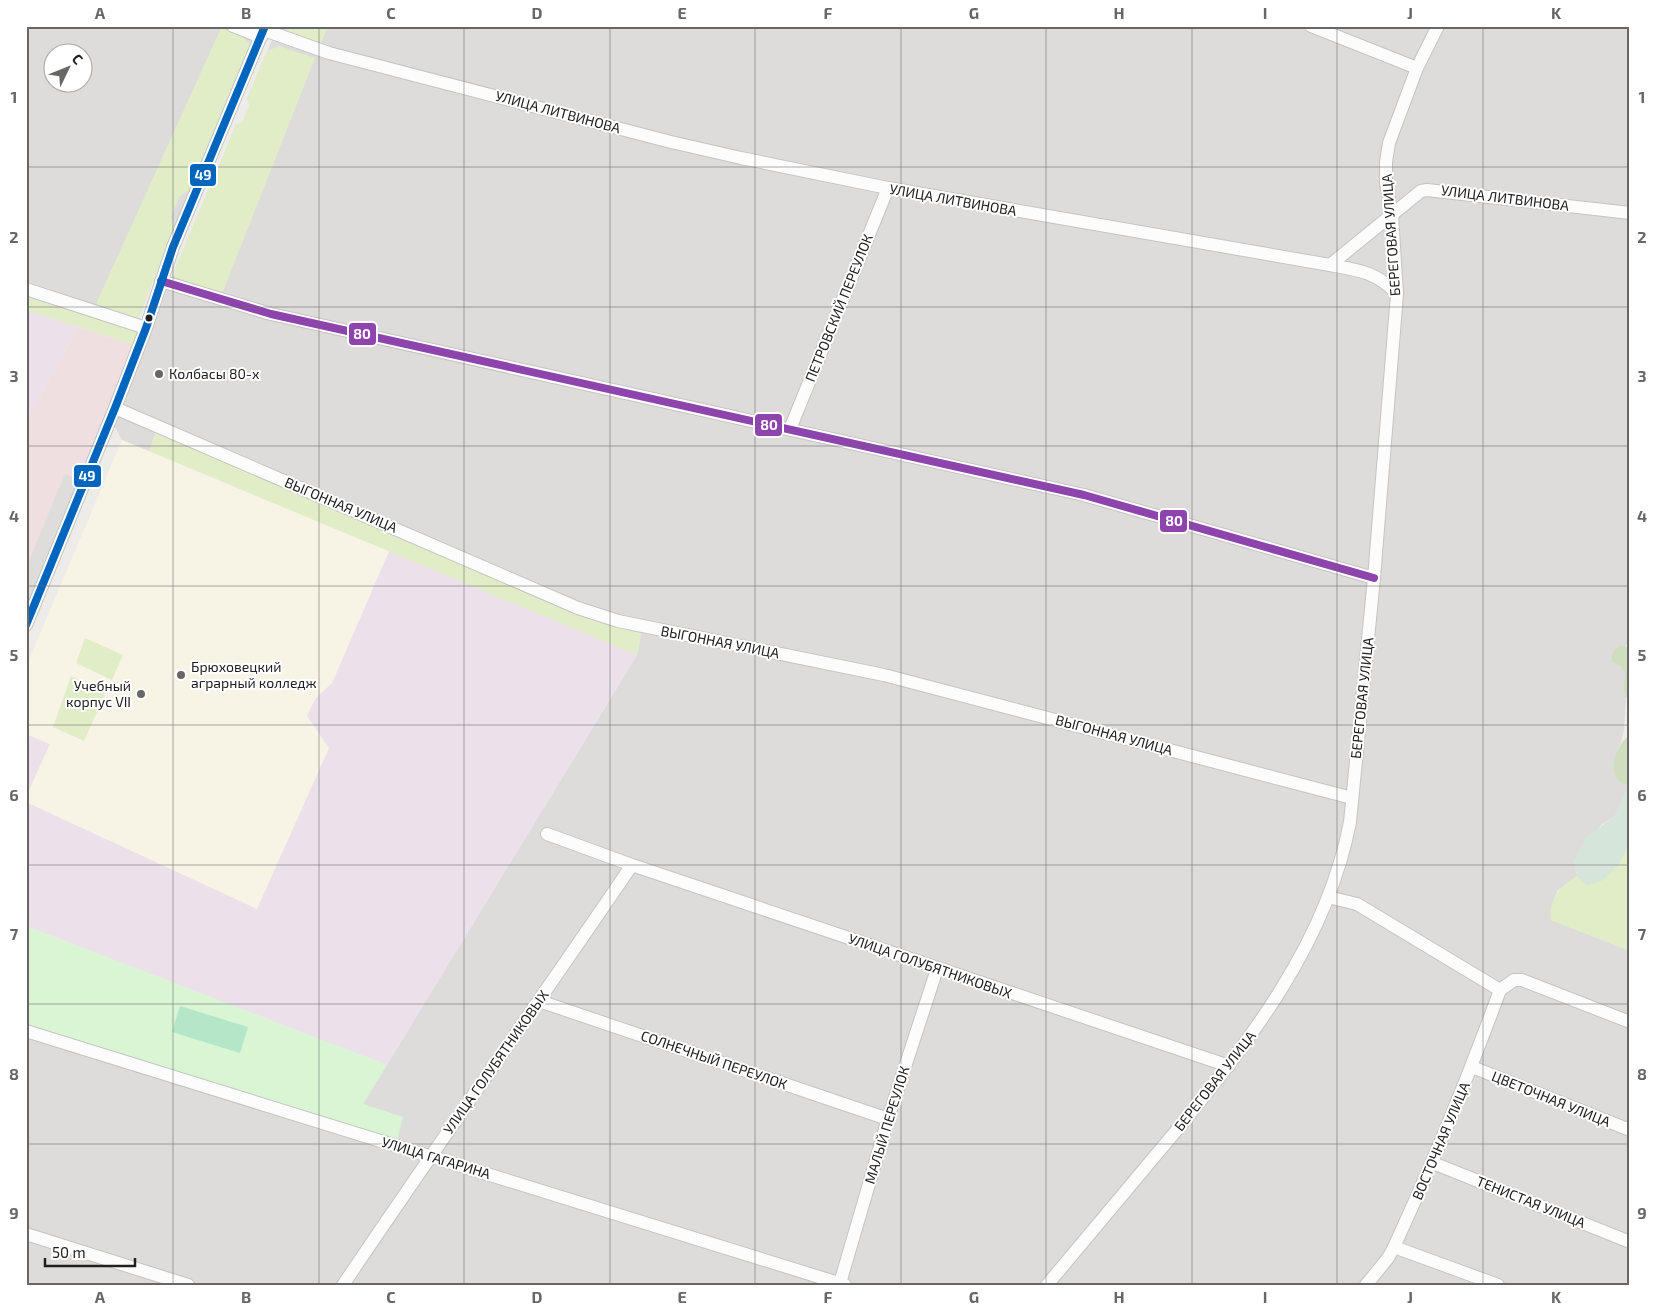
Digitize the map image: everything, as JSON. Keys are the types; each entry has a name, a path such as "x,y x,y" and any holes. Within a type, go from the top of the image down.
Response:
{"street":[{"name":"УЛИЦА ЛИТВИНОВА","path":"233,26 263,31 329,53 672,142 888,188 1330,265 1421,191 1434,189 1630,213"},
{"path":"1311,26 1417,68"},
{"name":"БЕРЕГОВАЯ УЛИЦА","path":"1047,1285 1118,1202 1229,1066 1259,1025 1292,972 1311,935 1328,897 1348,833 1374,578 1397,294 1392,216 1386,183 1386,162 1389,144 1417,68 1438,26"},
{"path":"26,625 115,408 146,328 160,281 173,248 263,31"},
{"name":"ПЕТРОВСКИЙ ПЕРЕУЛОК","path":"790,428 888,188"},
{"path":"1330,265 1366,272 1388,284 1397,294"},
{"path":"160,281 271,314 790,428 1084,495 1374,578"},
{"path":"26,289 146,328"},
{"name":"ВЫГОННАЯ УЛИЦА","path":"115,408 578,608 610,619 884,675 1352,798"},
{"name":"УЛИЦА ГОЛУБЯТНИКОВЫХ","path":"547,834 937,969 1229,1066"},
{"name":"УЛИЦА ГОЛУБЯТНИКОВЫХ","path":"343,1285 429,1156 540,1001 632,865"},
{"path":"1328,897 1357,904 1500,990 1514,980 1522,980 1630,1022"},
{"name":"МАЛЫЙ ПЕРЕУЛОК","path":"842,1284 888,1118 937,969"},
{"name":"ВОСТОЧНАЯ УЛИЦА","path":"1366,1285 1388,1258 1433,1163 1472,1067 1500,990"},
{"name":"СОЛНЕЧНЫЙ ПЕРЕУЛОК","path":"540,1001 888,1118"},
{"name":"УЛИЦА ГАГАРИНА","path":"26,1031 842,1284"},
{"name":"ЦВЕТОЧНАЯ УЛИЦА","path":"1472,1067 1630,1130"},
{"name":"ТЕНИСТАЯ УЛИЦА","path":"1433,1163 1630,1242"},
{"path":"26,1234 188,1285"},
{"path":"1394,1247 1498,1285"}],"shaded area":[{"path":"26,26 258,26 175,225 138,319 26,281"},
{"path":"278,26 1630,26 1630,642 1625,646 1619,646 1612,662 1621,667 1627,674 1623,688 1626,697 1624,729 1617,751 1624,785 1630,784 1615,816 1601,825 1574,861 1577,876 1557,891 1551,920 1630,951 1630,1285 26,1285 26,1024 396,1140 363,1104 637,655 641,634 574,614 156,432 149,451 122,440 115,427 172,276 236,125 242,123 250,105 247,99"},
{"path":"26,310 78,327 26,422"},
{"path":"78,327 134,345 26,615 26,422"},
{"name":"Брюховецкий аграрный колледж","path":"122,440 389,551 332,683 315,699 307,716 329,748 257,909 26,802 26,797 50,744 26,734 26,667"},
{"path":"65,474 81,480 26,615 26,568"},
{"path":"389,551 637,655 387,1065 26,926 26,802 257,908 307,716 315,699 332,683"},
{"path":"26,734 50,744 26,797"},
{"path":"1630,784 1630,844 1618,865 1603,880 1587,886 1577,876 1574,862 1585,838 1615,816"}],"green space":[{"path":"282,26 328,26 321,43 288,31"},
{"path":"221,28 244,37 250,45 189,190 180,196 171,217 175,225 138,319 96,304"},
{"path":"279,46 315,58 222,294 172,276 236,125 242,123 250,105 247,99 267,51"},
{"path":"26,294 140,331 134,345 26,310"},
{"path":"156,432 574,614 641,634 637,655 149,451"},
{"path":"85,638 123,655 112,680 76,663"},
{"path":"1619,646 1625,646 1630,649 1630,699 1626,697 1623,688 1626,674 1621,667 1612,662 1613,653"},
{"path":"71,676 106,692 84,741 53,727"},
{"path":"1627,737 1630,737 1630,783 1624,785 1615,774 1614,763 1617,751"},
{"path":"1630,844 1630,951 1551,920 1552,905 1560,889 1577,876 1587,886 1618,865"},
{"path":"26,926 387,1065 363,1104 403,1117 397,1140 26,1024"},
{"path":"180,1006 248,1027 240,1053 172,1032"}],"transit line":[{"name":"49","path":"26,625 115,408 146,328 173,247 265,26"},
{"name":"80","path":"161,281 271,314 1084,495 1374,578"}],"place":[{"name":"Колбасы 80-х","path":"159,374"},
{"name":"Брюховецкий аграрный колледж","path":"181,675"},
{"name":"Учебный корпус VII","path":"141,694"}]}
